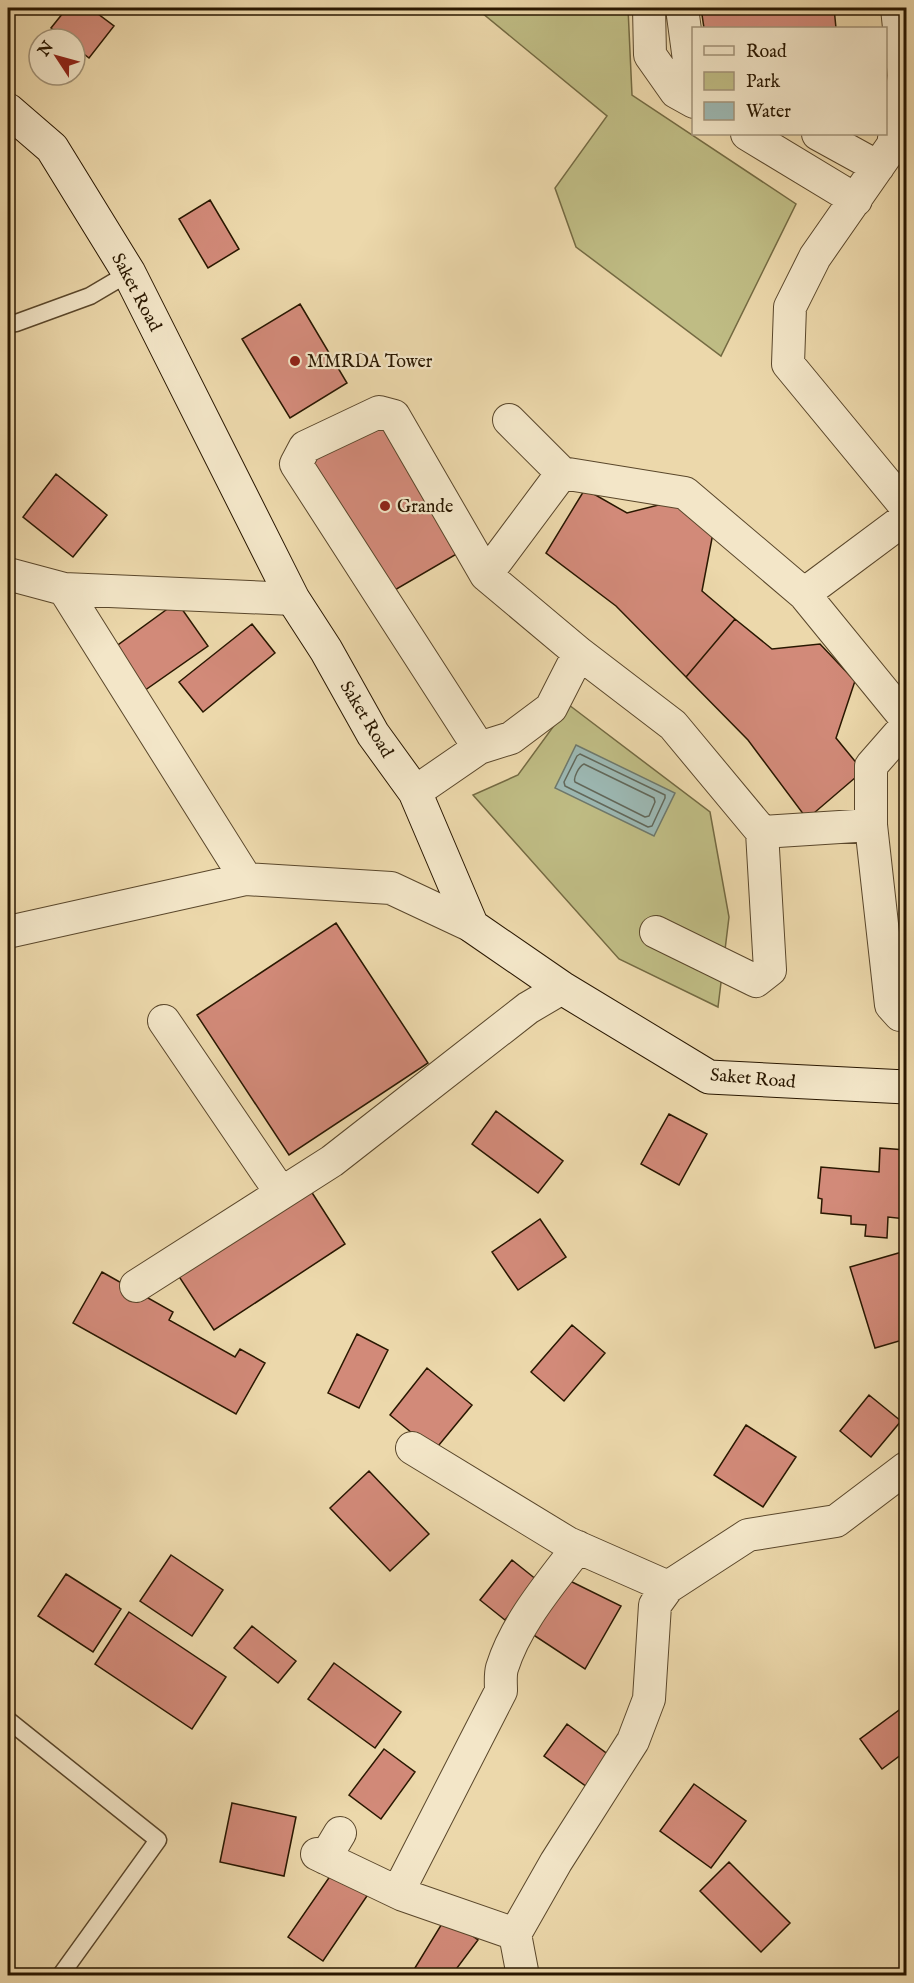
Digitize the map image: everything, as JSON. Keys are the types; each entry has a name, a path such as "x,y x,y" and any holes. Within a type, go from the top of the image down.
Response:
{"main road":[{"name":"Saket Road","path":"8,110 52,148 129,273 293,599 326,650 373,734 415,792 472,926 562,988 709,1077 906,1087"}],"street":[{"path":"649,8 650,55 676,92 692,101"},
{"path":"682,8 692,76"},
{"path":"897,8 904,76 893,145 815,257 790,306 788,364 906,507"},
{"path":"749,135 856,200"},
{"path":"820,135 878,167"},
{"path":"479,748 296,464 305,447 379,412 394,416 486,575 579,653 673,725 762,832 770,970 756,981 656,932"},
{"path":"509,420 562,473 685,493 804,594 906,719"},
{"path":"486,575 562,473"},
{"path":"804,594 906,518"},
{"path":"8,574 64,590 293,599"},
{"path":"64,590 246,879"},
{"path":"415,792 479,748 511,738 551,708 579,653"},
{"path":"906,726 871,766 871,825 891,1005 900,1015 906,1015"},
{"path":"762,832 871,825"},
{"path":"8,932 246,879 391,888 472,926"},
{"path":"136,1286 332,1161 528,1008 562,988"},
{"path":"164,1021 281,1193"},
{"path":"412,1448 568,1542 668,1587"},
{"path":"523,1976 515,1934 556,1862 633,1741 649,1699 655,1605 668,1587 748,1534 836,1521 906,1468"},
{"path":"398,1892 501,1691 501,1670 514,1640 543,1593 578,1547"},
{"path":"327,1848 398,1892 515,1934"}],"lane":[{"path":"8,324 90,296 129,273"},
{"path":"8,1720 158,1840 60,1976"}],"green space":[{"path":"476,8 628,8 632,95 796,204 721,356 576,247 555,188 607,116"},
{"path":"569,705 710,812 729,917 718,1007 619,959 473,795 518,775"}],"water":[{"path":"576,745 675,793 654,836 555,788"}],"building":[{"path":"67,8 90,8 114,26 89,58 87,56 87,27 52,27"},
{"path":"701,8 834,8 836,27 704,27"},
{"path":"210,200 239,249 208,268 179,219"},
{"name":"MMRDA Tower","path":"300,304 347,383 290,418 242,339"},
{"name":"Grande","path":"382,418 460,552 388,594 310,460"},
{"path":"56,474 107,515 73,557 23,517"},
{"path":"585,489 627,513 674,501 713,533 702,591 735,619 686,677 616,606 546,553"},
{"path":"177,602 208,646 141,693 111,650"},
{"path":"735,619 772,649 820,644 855,681 836,738 863,771 807,819 748,740 686,677"},
{"path":"252,624 275,653 203,712 179,682"},
{"path":"336,923 428,1063 289,1155 197,1015"},
{"path":"496,1111 563,1161 538,1193 472,1144"},
{"path":"669,1114 707,1134 679,1185 641,1164"},
{"path":"880,1148 906,1150 906,1219 888,1217 887,1238 865,1236 866,1225 851,1224 851,1216 821,1213 822,1199 818,1198 821,1167 879,1172"},
{"path":"309,1188 345,1244 214,1330 178,1275"},
{"path":"540,1219 566,1257 518,1290 492,1252"},
{"path":"902,1252 906,1265 906,1339 875,1348 850,1267"},
{"path":"102,1272 173,1312 169,1320 235,1357 240,1349 265,1363 236,1414 73,1323"},
{"path":"572,1325 605,1353 564,1401 531,1372"},
{"path":"357,1334 388,1350 359,1408 328,1393"},
{"path":"427,1368 472,1405 434,1451 390,1415"},
{"path":"869,1395 901,1421 871,1457 840,1431"},
{"path":"746,1425 796,1457 763,1507 714,1475"},
{"path":"369,1471 429,1534 390,1571 330,1508"},
{"path":"171,1555 223,1590 192,1636 140,1601"},
{"path":"512,1560 537,1580 505,1620 480,1600"},
{"path":"66,1574 121,1609 93,1652 38,1616"},
{"path":"566,1579 621,1606 585,1669 529,1632"},
{"path":"129,1612 226,1677 192,1729 95,1664"},
{"path":"252,1626 296,1661 278,1683 234,1648"},
{"path":"334,1663 401,1712 375,1748 308,1699"},
{"path":"906,1705 906,1751 882,1769 860,1739"},
{"path":"567,1724 617,1761 594,1792 544,1756"},
{"path":"384,1749 415,1772 381,1819 349,1795"},
{"path":"694,1784 746,1821 711,1868 660,1831"},
{"path":"232,1803 296,1817 284,1876 220,1862"},
{"path":"729,1862 790,1923 761,1952 700,1891"},
{"path":"335,1869 369,1893 323,1961 288,1937"},
{"path":"446,1917 478,1940 451,1976 410,1976"}],"place":[{"name":"MMRDA Tower","path":"295,361"},
{"name":"Grande","path":"385,506"}]}
